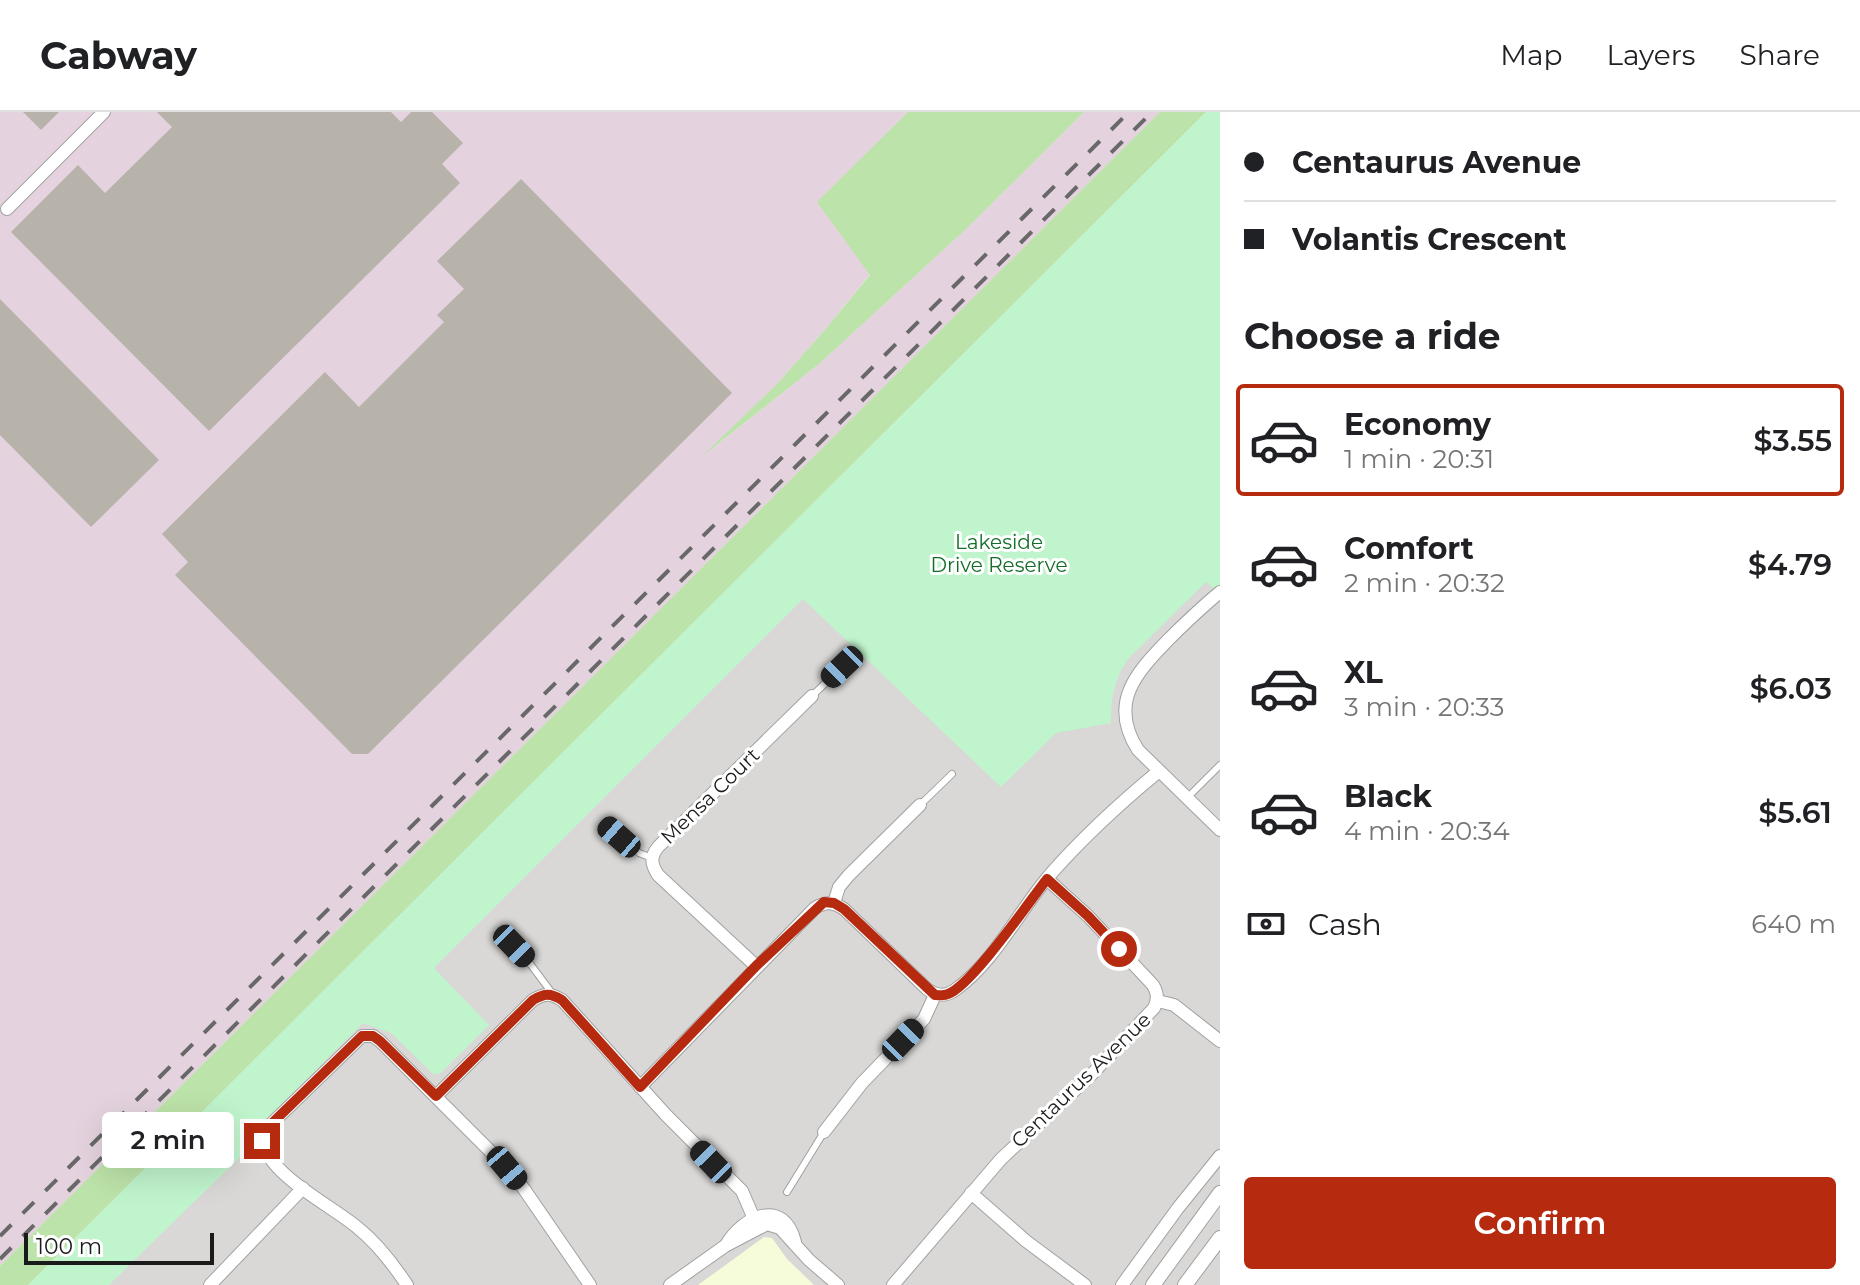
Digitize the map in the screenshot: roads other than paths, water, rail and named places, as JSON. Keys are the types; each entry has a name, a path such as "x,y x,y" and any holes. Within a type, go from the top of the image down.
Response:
{"street":[{"path":"7,209 104,112"},
{"path":"1220,592 1141,669 1127,696 1127,725 1138,750 1220,830"},
{"name":"Mensa Court","path":"756,966 658,875 652,858 658,847 812,696"},
{"path":"640,1087 756,966 824,902 834,903 935,995 946,995 955,990 981,965 1047,879 1117,806 1159,771"},
{"path":"834,903 839,887 849,875 920,805"},
{"name":"Centaurus Avenue","path":"893,1285 1021,1138 1114,1052 1158,1001 1153,985 1088,916 1047,879"},
{"path":"436,1096 533,1000 552,993 742,1191 756,1223"},
{"path":"824,1132 862,1083 924,1019 935,995"},
{"path":"1158,1001 1174,1005 1220,1041"},
{"path":"407,1285 376,1244 303,1188 266,1154 262,1141 263,1134 362,1036 373,1036 380,1041 524,1189 590,1285"},
{"path":"1122,1285 1220,1156"},
{"path":"210,1285 303,1188"},
{"path":"971,1193 1026,1241 1085,1285"},
{"path":"1153,1285 1220,1193"},
{"path":"670,1285 756,1223 773,1225 795,1242 809,1260 838,1285"},
{"path":"1185,1285 1220,1238"}],"lane":[{"path":"812,696 842,667"},
{"path":"1187,798 1220,765"},
{"path":"920,805 952,774"},
{"path":"607,826 639,853 652,858"},
{"path":"500,931 552,993"},
{"path":"787,1192 824,1132"}],"railway":[{"path":"0,1236 1129,112"},
{"path":"0,1259 1152,112"}],"park label":[{"name":"Lakeside Drive Reserve","path":"999,554"}]}
